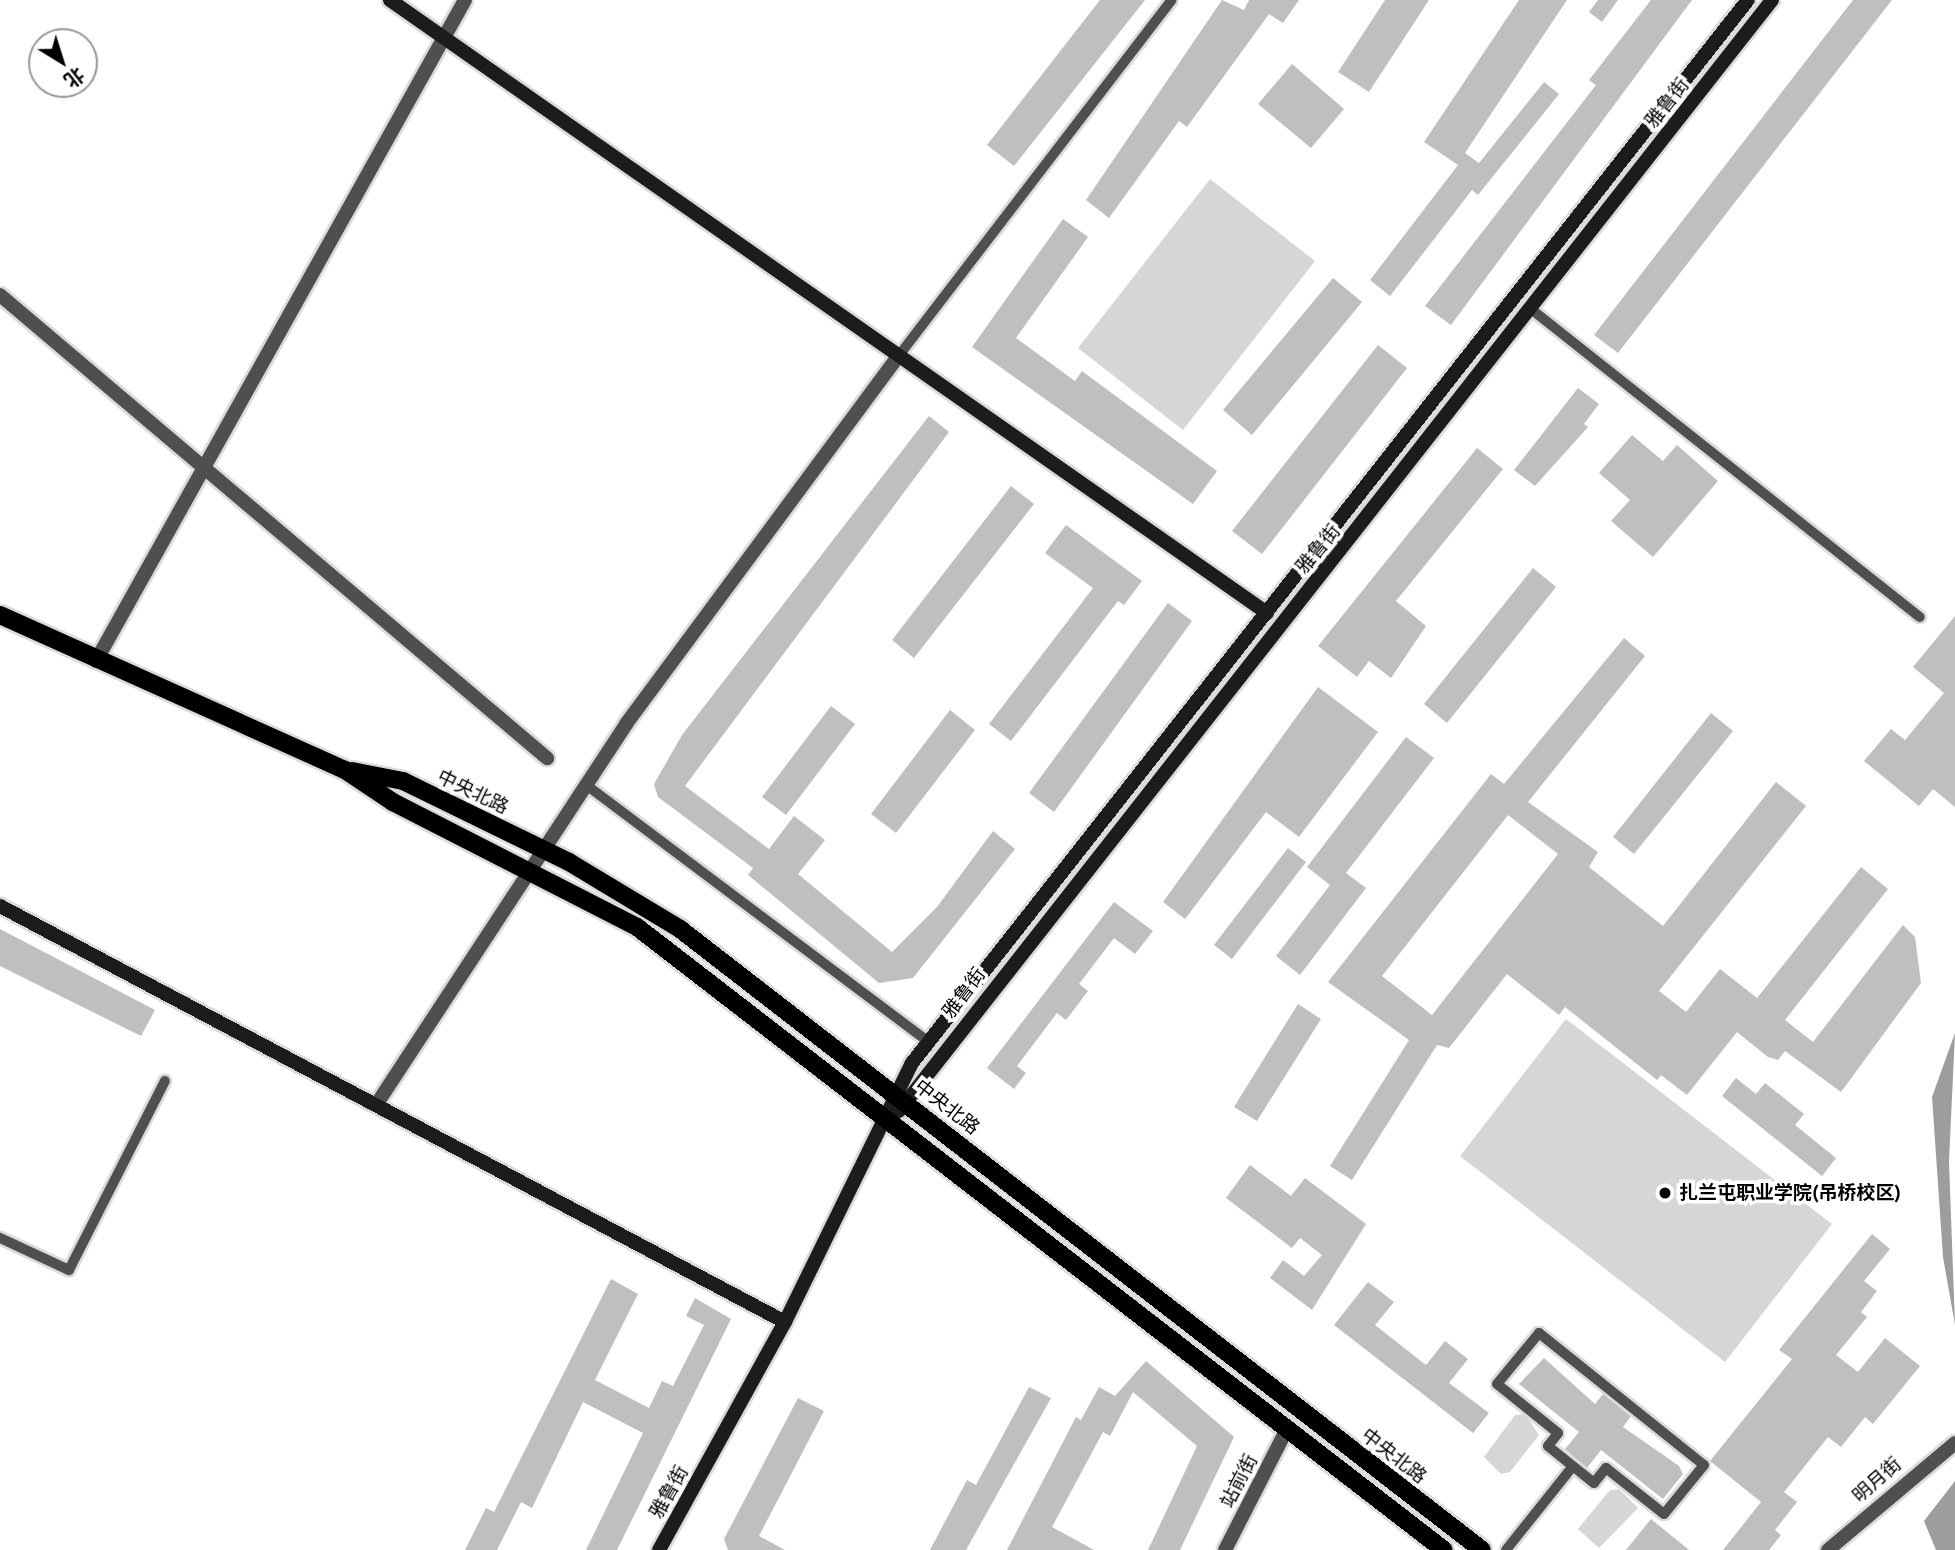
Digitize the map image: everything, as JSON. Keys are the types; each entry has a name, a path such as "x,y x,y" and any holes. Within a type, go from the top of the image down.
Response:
{"main road":[{"path":"390,0 1267,613"},
{"name":"雅鲁街","path":"664,1548 890,1118 893,1092 928,1042 1748,0"},
{"name":"雅鲁街","path":"890,1118 908,1103 1016,957 1531,309 1772,0"},
{"name":"中央北路","path":"0,615 96,661 345,770 393,802 528,867 667,947 1444,1550"},
{"name":"中央北路","path":"345,770 402,781 541,848 680,929 1482,1550"},
{"path":"0,906 378,1102 785,1322"}],"street":[{"path":"96,661 209,469 448,40 465,0"},
{"path":"0,295 209,469 547,758"},
{"path":"378,1102 528,867 585,784 900,354"},
{"name":"站前街","path":"1225,1550 1287,1429"},
{"name":"明月街","path":"1828,1550 1955,1443"}],"lane":[{"path":"900,354 1172,0"},
{"path":"1531,309 1920,617"},
{"path":"585,784 928,1042"},
{"path":"0,1238 69,1270 165,1081"},
{"path":"1539,1332 1704,1465 1664,1514 1606,1468 1594,1483 1573,1466 1548,1446 1558,1433 1497,1384 1539,1332"},
{"path":"1506,1550 1573,1466"}],"shaded area":[{"path":"1210,179 1315,261 1183,430 1078,348"},
{"path":"1566,1019 1832,1224 1725,1362 1460,1156"},
{"path":"1955,1033 1949,1161 1955,1325 1943,1257 1932,1097"},
{"path":"1525,1414 1539,1435 1510,1472 1501,1474 1484,1457 1515,1415"},
{"path":"1955,1481 1955,1550 1936,1550 1924,1521"},
{"path":"1619,1489 1638,1508 1599,1548 1578,1529 1610,1490"}],"building":[{"path":"1100,0 1145,0 1014,166 987,145"},
{"path":"1222,0 1244,10 1249,0 1299,0 1283,23 1269,14 1187,127 1179,121 1109,218 1086,200"},
{"path":"1385,0 1429,0 1369,92 1338,72"},
{"path":"1519,0 1567,0 1465,153 1479,163 1544,82 1559,94 1478,195 1472,190 1390,296 1370,280 1458,165 1424,142"},
{"path":"1598,0 1618,0 1602,22 1589,12"},
{"path":"1651,0 1692,0 1451,325 1425,306 1596,85 1589,80"},
{"path":"1853,0 1892,0 1618,353 1594,335"},
{"path":"1292,64 1344,109 1311,148 1258,104"},
{"path":"1063,219 1088,237 1016,338 1075,381 1082,371 1217,471 1193,504 972,347"},
{"path":"1333,278 1362,302 1252,435 1223,410"},
{"path":"1378,345 1407,368 1262,554 1232,531"},
{"path":"1578,388 1599,404 1584,424 1588,427 1535,486 1514,470"},
{"path":"929,416 949,432 685,786 769,849 794,816 825,840 798,874 892,952 937,907 993,831 1015,849 913,978 879,983 748,875 753,868 658,797 654,784 682,735"},
{"path":"1632,435 1663,461 1677,445 1718,481 1653,557 1611,521 1630,500 1599,473"},
{"path":"1477,448 1503,469 1396,601 1426,626 1391,678 1369,661 1357,677 1318,646"},
{"path":"1011,486 1034,504 914,658 892,640"},
{"path":"1066,525 1142,581 1124,605 1118,601 1011,741 989,724 1093,588 1045,553"},
{"path":"1533,568 1556,587 1447,723 1424,704"},
{"path":"1168,603 1192,621 1054,812 1029,793"},
{"path":"1955,616 1955,807 1933,789 1919,806 1864,761 1891,729 1905,740 1944,693 1913,667"},
{"path":"1624,638 1645,656 1528,802 1598,852 1589,867 1663,926 1776,782 1806,806 1659,991 1686,1012 1720,969 1757,998 1861,867 1888,889 1785,1020 1813,1042 1903,925 1915,937 1921,983 1841,1092 1785,1051 1778,1060 1768,1057 1737,1032 1687,1095 1661,1075 1657,1080 1565,1007 1559,1015 1507,974 1449,1048 1437,1045 1352,1180 1330,1166 1409,1040 1328,982 1491,774 1504,784","holes":["1508,815 1558,854 1432,1015 1382,976"]},
{"path":"1318,687 1378,732 1299,837 1266,812 1185,919 1163,902"},
{"path":"831,706 855,724 786,815 762,797"},
{"path":"950,710 975,730 896,833 871,814"},
{"path":"1711,713 1733,731 1634,854 1613,837"},
{"path":"1406,737 1434,758 1346,873 1366,888 1300,975 1276,956 1330,885 1307,867"},
{"path":"1288,848 1306,862 1232,959 1214,945"},
{"path":"1114,902 1153,931 1135,954 1114,938 1079,984 1088,991 1066,1020 1057,1013 1017,1066 1026,1073 1014,1089 987,1068"},
{"path":"0,929 155,1010 141,1036 0,966"},
{"path":"1298,1004 1321,1019 1257,1121 1234,1107"},
{"path":"1736,1078 1756,1094 1765,1083 1804,1114 1795,1125 1836,1158 1822,1176 1722,1096"},
{"path":"1250,1165 1291,1196 1305,1178 1366,1224 1312,1310 1270,1278 1283,1260 1304,1276 1322,1255 1300,1238 1292,1248 1226,1198"},
{"path":"1872,1234 1890,1249 1864,1281 1877,1291 1861,1312 1867,1317 1836,1355 1858,1372 1885,1338 1920,1366 1873,1424 1865,1417 1841,1447 1828,1437 1784,1492 1797,1502 1775,1530 1781,1535 1769,1550 1723,1550 1761,1502 1710,1461 1792,1359 1779,1350"},
{"path":"611,1279 638,1294 595,1380 649,1408 662,1381 673,1386 704,1325 686,1316 695,1298 731,1319 617,1550 586,1550 643,1433 583,1402 532,1508 521,1502 497,1550 465,1550 486,1508 494,1512"},
{"path":"1368,1282 1394,1302 1375,1325 1426,1365 1445,1341 1468,1359 1449,1383 1489,1413 1473,1433 1334,1325"},
{"path":"1544,1358 1595,1404 1603,1394 1631,1416 1623,1427 1679,1466 1683,1474 1663,1499 1601,1450 1587,1468 1565,1449 1579,1432 1519,1384"},
{"path":"1146,1361 1234,1437 1180,1550 1148,1550 1197,1446 1133,1392 1110,1436 1103,1432 1052,1527 1094,1550 1007,1550 1076,1417 1081,1420 1099,1387 1115,1396"},
{"path":"1029,1387 1051,1398 966,1550 930,1550 967,1480 976,1485"},
{"path":"798,1398 824,1411 759,1536 785,1550 728,1550 724,1539"},
{"path":"1651,1519 1689,1550 1626,1550"}],"place":[{"name":"扎兰屯职业学院(吊桥校区)","path":"1665,1193"}]}
